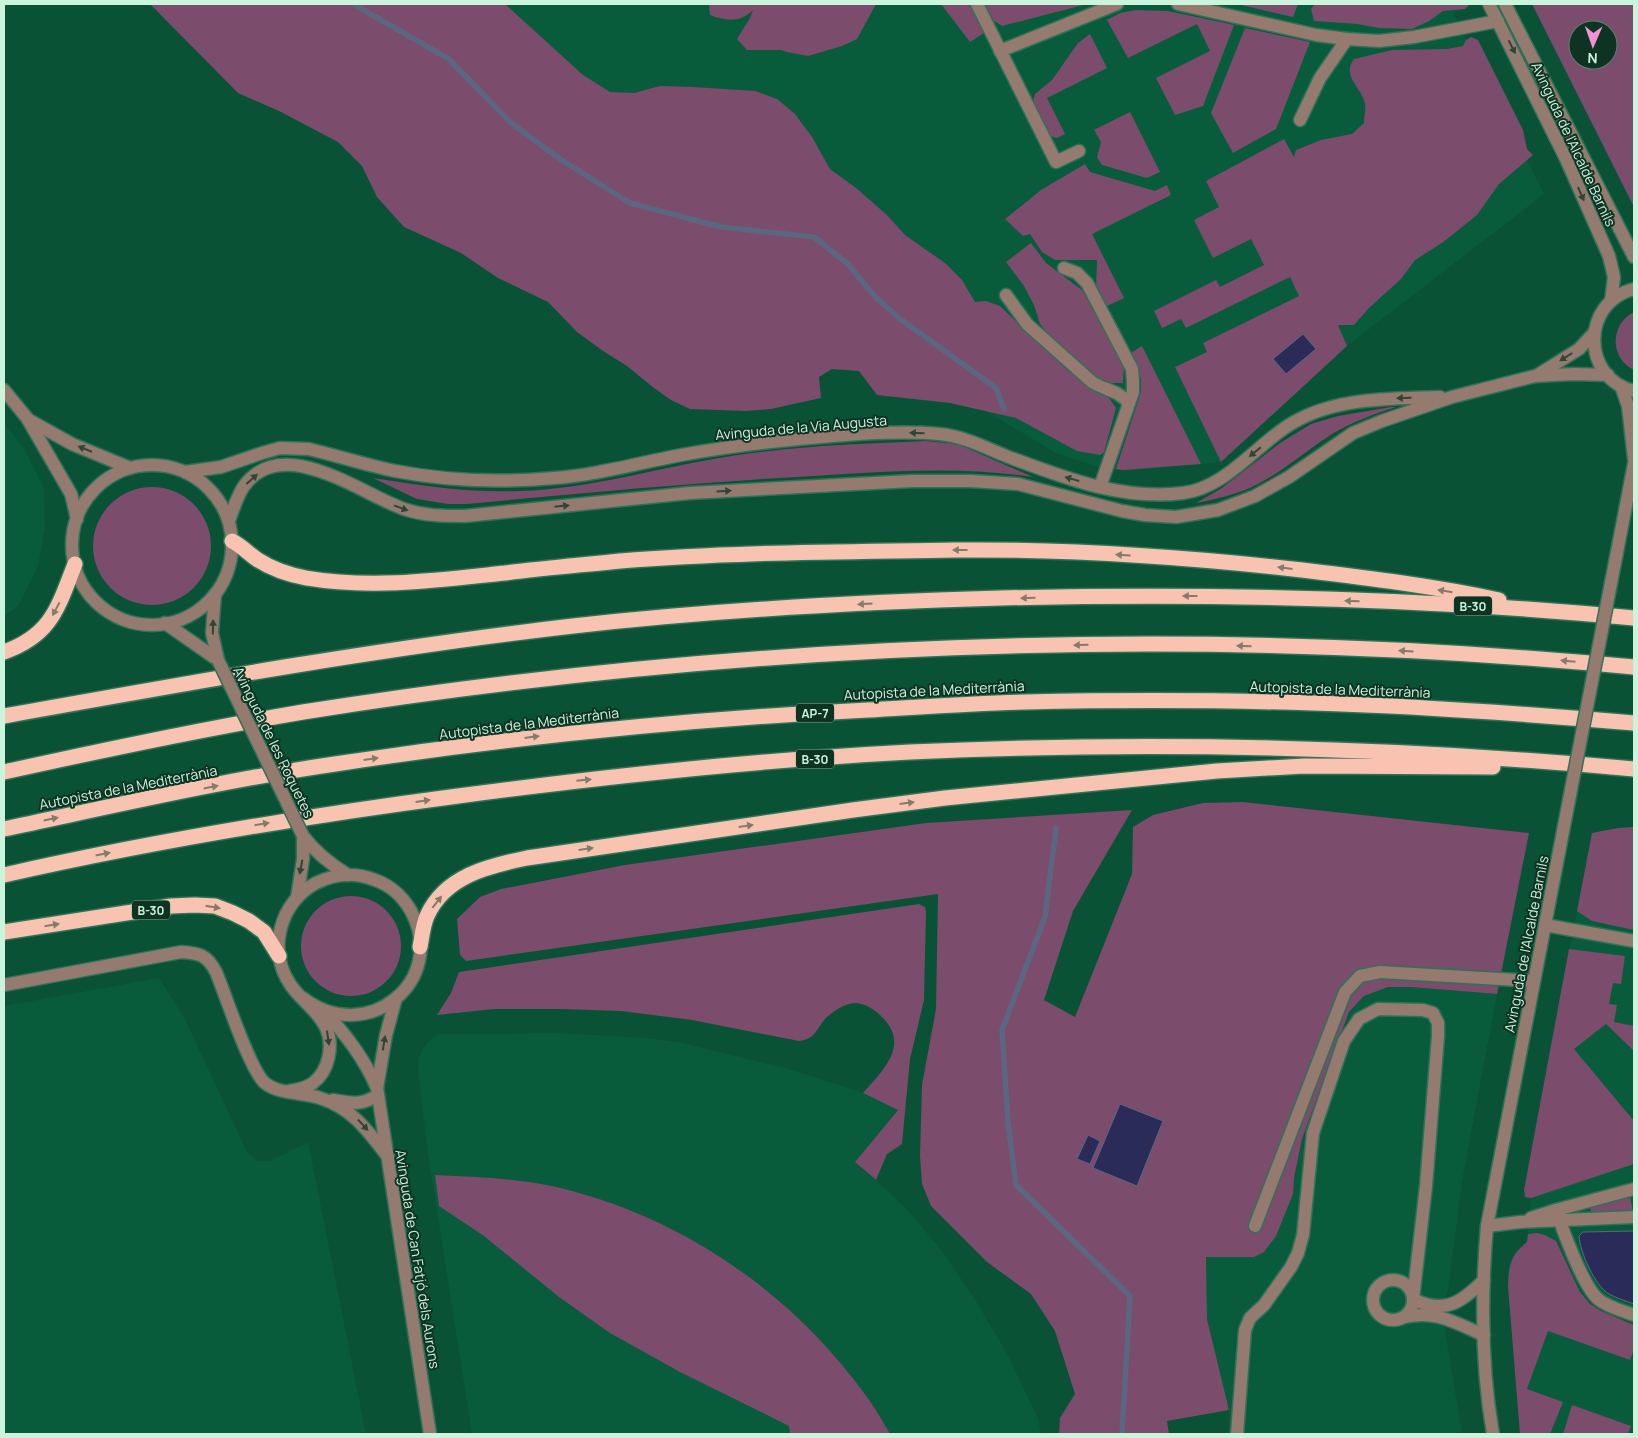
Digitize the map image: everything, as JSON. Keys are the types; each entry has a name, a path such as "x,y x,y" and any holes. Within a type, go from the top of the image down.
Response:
{"highway":[{"path":"232,541 246,549 257,560 280,571 333,581 426,582 550,568 702,556 958,550 1041,551 1253,564 1484,597 1545,610"},
{"path":"4,652 24,644 37,635 49,622 58,609 75,564"},
{"name":"B-30","path":"4,716 294,666 472,639 575,626 761,610 943,600 1148,596 1254,597 1545,610 1634,618"},
{"path":"4,772 200,731 400,698 699,663 800,656 1091,644 1201,645 1404,650 1634,667"},
{"name":"Autopista de la Mediterrània","path":"4,829 127,803 332,764 534,737 627,727 824,712 1020,702 1202,701 1415,707 1634,723"},
{"name":"B-30","path":"4,875 75,859 208,834 366,808 549,784 738,765 898,753 1036,748 1216,747 1382,752 1634,769"},
{"name":"B-30","path":"420,946 427,917 435,903 461,878 493,865 527,858 927,800 1217,771 1304,766 1487,768 1591,765"},
{"name":"B-30","path":"4,932 172,906 215,906 257,926 264,932 279,956"}],"street":[{"path":"976,4 1056,162 1078,151"},
{"path":"1000,51 1117,4"},
{"path":"1178,4 1347,40 1379,41 1414,37 1498,21"},
{"name":"Avinguda de l'Alcalde Barnils","path":"1489,4 1566,159 1609,256 1614,277 1611,301"},
{"name":"Avinguda de l'Alcalde Barnils","path":"1505,4 1634,258"},
{"path":"1300,120 1320,78 1347,40"},
{"path":"1064,268 1077,273 1087,283 1132,369 1133,392 1100,487"},
{"path":"1634,289 1620,294 1611,301 1600,316 1594,333 1596,356 1608,376 1621,386 1634,391"},
{"path":"1006,295 1027,324 1092,382 1105,390 1123,396 1128,403"},
{"name":"Avinguda de la Via Augusta","path":"1535,376 1578,350 1594,333"},
{"name":"Avinguda de la Via Augusta","path":"229,521 244,486 265,469 282,465 298,465 316,469 406,510 444,516 465,516 690,493 912,481 972,481 1018,484 1122,511 1176,517 1218,510 1256,496 1289,478 1353,433 1452,397 1535,376 1574,374 1608,376"},
{"path":"1621,386 1628,406 1634,459"},
{"path":"4,390 27,418 71,494 77,519"},
{"name":"Avinguda de la Via Augusta","path":"185,472 221,467 280,448 295,448 317,451 394,471 433,478 511,481 586,475 680,455 770,442 902,432 941,434 957,437 1064,477 1133,494 1156,496 1186,493 1201,489 1218,480 1286,427 1325,408 1382,399 1452,397"},
{"path":"27,418 72,444 130,468"},
{"name":"Avinguda de l'Alcalde Barnils","path":"1493,1434 1487,1390 1484,1334 1484,1280 1488,1226 1544,924 1634,464"},
{"path":"162,466 185,472 210,490 221,504 229,521 232,541 229,569 221,586 205,605 180,620 165,623 136,623 108,611 87,591 75,564 72,542 77,519 84,504 94,490 107,479 130,468 162,466"},
{"name":"Avinguda de les Roquetes","path":"215,594 212,633 218,660 303,836 326,861 348,875"},
{"name":"Avinguda de les Roquetes","path":"165,623 218,660"},
{"name":"Avinguda de les Roquetes","path":"297,898 303,859 303,836"},
{"path":"289,1091 303,1088 313,1083 327,1066 329,1041 326,1028 318,1015 303,998 287,979 279,956 280,928 288,909 297,898 316,883 332,877 348,875 374,879 397,893 406,903 419,933 420,946 414,972 405,989 381,1008 358,1015 341,1015 324,1011 303,998"},
{"path":"1544,924 1634,941"},
{"path":"4,986 181,952 194,953 210,961 216,972 257,1075 264,1083 271,1087 320,1098 358,1104 367,1102 378,1092"},
{"path":"1255,1226 1345,992 1360,976 1380,972 1534,981"},
{"name":"Avinguda de Can Fatjó dels Aurons","path":"378,1092 386,1034 396,998"},
{"path":"1237,1434 1245,1330 1250,1318 1264,1305 1292,1267 1298,1253 1303,1236 1313,1133 1344,1041 1359,1019 1378,1009 1423,1010 1433,1013 1438,1023 1426,1186 1413,1299 1412,1306 1398,1320 1390,1320 1377,1312 1374,1305 1375,1292 1382,1283 1389,1280 1403,1282 1408,1287 1413,1299 1426,1306 1443,1306 1463,1300 1484,1280"},
{"name":"Avinguda de Can Fatjó dels Aurons","path":"324,1011 356,1048 370,1071 378,1092 430,1434"},
{"path":"320,1098 349,1113 364,1124 388,1157"},
{"path":"1558,1216 1634,1190"},
{"path":"1558,1216 1590,1290 1607,1305 1634,1315"},
{"path":"1488,1226 1558,1216 1634,1217"},
{"path":"1404,1316 1416,1314 1450,1319 1462,1326 1484,1334"}],"shaded area":[{"path":"150,4 505,4 583,75 610,92 634,93 660,86 693,87 755,91 777,99 795,114 812,137 830,169 856,188 887,215 905,235 945,263 962,280 975,302 986,301 1000,306 1067,370 1109,398 1116,408 1104,452 1100,455 1077,451 1016,418 950,403 877,395 859,371 832,369 819,377 821,398 771,409 746,411 690,409 671,400 627,366 577,332 548,302 498,278 461,253 404,227 377,197 362,166 338,142 279,111 238,93"},
{"path":"484,4 1472,4 1453,13 1544,194 1347,346 1221,462 1127,471 1101,468 1056,453 984,410 644,161"},
{"path":"709,4 876,4 857,39 842,46 808,56 781,50 747,50 737,39 753,10 738,19 722,19 710,15"},
{"path":"941,4 969,4 984,33 970,42"},
{"path":"985,4 1087,4 1002,26 994,21"},
{"path":"1237,4 1298,4 1293,17"},
{"path":"1315,4 1470,4 1465,9 1443,11 1429,21 1412,29 1379,28 1357,24 1314,21 1311,9"},
{"path":"1532,4 1634,4 1634,207"},
{"path":"1136,10 1168,11 1234,25 1203,106 1175,115 1156,78 1210,51 1197,24 1128,58 1107,20 1120,13"},
{"path":"1245,28 1310,42 1276,129 1233,153 1211,113"},
{"path":"1090,34 1107,68 1047,98 1065,134 1057,138 1050,136 1033,101 1035,94 1052,80 1078,43"},
{"path":"1471,37 1478,40 1523,130 1527,149 1533,155 1499,184 1477,215 1442,243 1415,260 1401,279 1369,308 1354,325 1338,325 1347,346 1221,462 1175,367 1207,352 1203,343 1299,296 1290,277 1186,328 1181,319 1162,328 1154,311 1216,280 1220,287 1264,265 1251,239 1213,258 1194,220 1219,207 1206,181 1284,139 1294,157 1296,150 1321,140 1352,134 1364,123 1365,108 1363,97 1351,76 1351,65 1354,59 1392,50 1447,49 1463,46 1466,40"},
{"path":"1130,112 1160,172 1147,178 1102,165 1097,157 1101,142 1094,130"},
{"path":"1085,164 1090,172 1155,191 1167,185 1171,195 1092,234 1124,298 1107,306 1096,289 1097,260 1055,260 1042,252 1030,234 1023,236 1005,219 1041,190"},
{"path":"1031,243 1046,263 1082,290 1124,365 1123,383 1110,383 1100,380 1050,337 1040,324 1034,305 1024,286 1006,262"},
{"path":"1634,312 1634,370 1620,358 1616,341 1620,324"},
{"path":"1303,334 1316,349 1286,374 1273,359"},
{"path":"1142,346 1201,464 1116,469 1141,392 1141,379 1129,354"},
{"path":"1396,407 1363,419 1332,434 1277,473 1258,484 1228,496 1196,503 1222,488 1280,443 1311,424 1338,416"},
{"path":"4,424 23,447 44,488 45,527 38,566 18,606 4,616"},
{"path":"925,441 960,445 1033,477 951,471 869,472 771,478 467,504 448,504 417,499 373,478 464,490 519,491 597,482 750,453 825,446"},
{"path":"152,487 175,491 194,504 207,523 211,546 207,569 194,588 175,601 152,605 129,601 110,588 97,569 93,546 97,523 110,504 129,491"},
{"path":"1243,802 1529,833 1497,994 1388,987 1364,996 1349,1012 1302,1139 1294,1178 1293,1194 1276,1236 1264,1252 1254,1257 1206,1257 1207,1319 1229,1410 1167,1421 1169,1434 1059,1434 1060,1418 1075,1394 1055,1331 1031,1294 987,1262 931,1206 922,1184 920,1156 922,1085 936,1009 938,894 466,961 460,955 457,919 480,897 501,889 625,865 926,823 1132,810 1073,911 1044,1000 1075,1017 1132,874 1133,827 1153,815 1203,803"},
{"path":"1634,827 1634,1434 1520,1434 1508,1286 1509,1265 1516,1251 1527,1242 1531,1199 1525,1197 1524,1190 1592,833"},
{"path":"1634,827 1634,930 1592,921 1577,911 1592,833"},
{"path":"351,896 370,900 386,911 397,927 401,946 397,965 386,981 370,992 351,996 332,992 316,981 305,965 301,946 305,927 316,911 332,900"},
{"path":"919,904 925,907 926,911 924,1000 910,1059 902,1144 887,1154 876,1180 855,1162 898,1110 863,1093 885,1067 894,1048 894,1038 891,1028 883,1018 875,1010 864,1005 853,1003 840,1008 826,1018 812,1036 799,1041 692,1020 621,1011 494,1009 437,1015 451,993 459,972"},
{"path":"1569,949 1625,956 1621,984 1613,983 1609,1004 1617,1005 1614,1022 1634,1026 1634,1051 1606,1024 1574,1049 1634,1121 1634,1164 1531,1198 1525,1197 1524,1190"},
{"path":"159,978 185,1019 247,1152 257,1161 270,1161 308,1142 366,1434 4,1434 4,1006"},
{"path":"1388,987 1497,994 1462,1181 1448,1290 1443,1306 1443,1318 1462,1434 1228,1434 1229,1410 1207,1319 1206,1257 1254,1257 1293,1194 1294,1178 1302,1139 1349,1012 1364,996"},
{"path":"558,1033 647,1038 678,1042 789,1069 863,1093 898,1109 855,1162 906,1208 942,1251 976,1301 1006,1352 1038,1418 1041,1434 472,1434 427,1147 418,1069 419,1058 429,1041 438,1034"},
{"path":"1120,1104 1163,1121 1137,1186 1093,1168"},
{"path":"1088,1135 1100,1141 1090,1164 1077,1159"},
{"path":"435,1175 479,1177 552,1186 598,1199 643,1216 686,1237 727,1261 801,1321 834,1356 864,1393 890,1434 790,1433 789,1426 680,1372 610,1333 559,1297 484,1236 439,1206"},
{"path":"1630,1196 1633,1212 1592,1214 1589,1205"},
{"path":"1634,1231 1634,1304 1609,1294 1599,1284 1585,1259 1579,1236 1583,1232"},
{"path":"1537,1233 1556,1241 1580,1292 1590,1304 1601,1311 1634,1325 1634,1349 1630,1360 1548,1331 1527,1389 1563,1402 1550,1434 1520,1434 1508,1279 1512,1261 1517,1252 1527,1242 1528,1234"},
{"path":"1572,1405 1631,1426 1628,1434 1563,1434"}],"waterway":[{"path":"353,4 449,59 510,122 560,159 630,203 721,227 814,237 848,264 875,297 899,318 996,388 1004,409"},
{"path":"1056,828 1045,917 1002,1030 1008,1122 1016,1185 1130,1296 1122,1434"}]}
